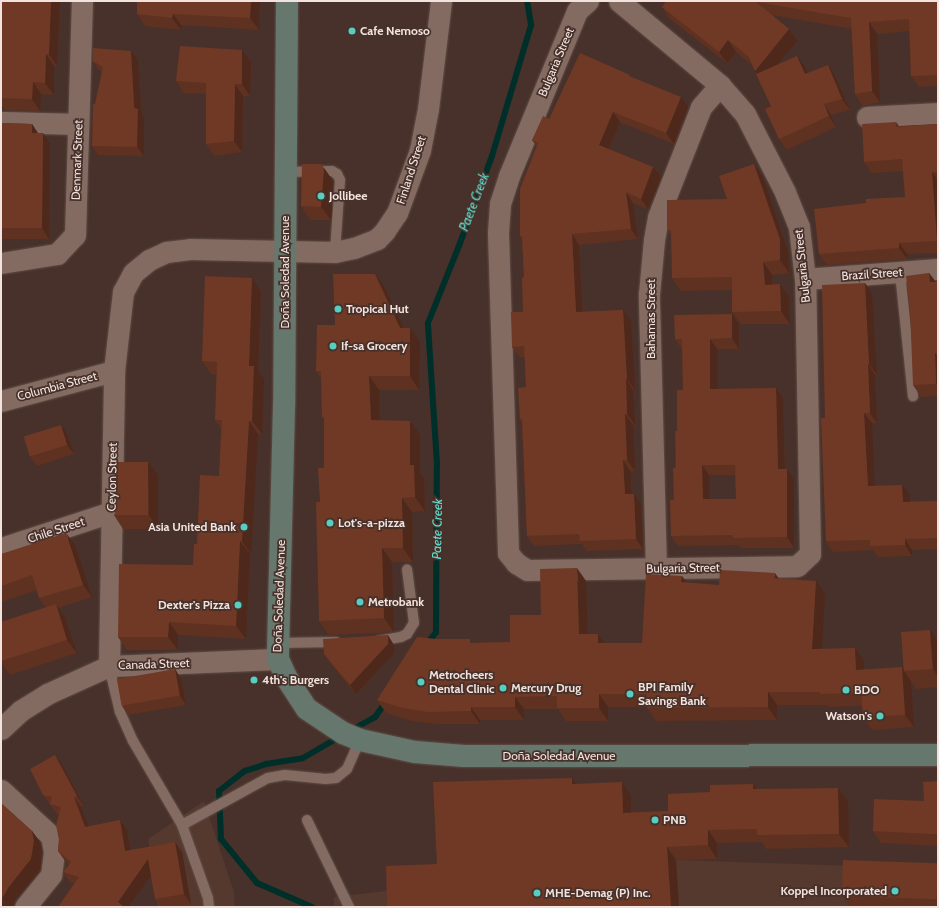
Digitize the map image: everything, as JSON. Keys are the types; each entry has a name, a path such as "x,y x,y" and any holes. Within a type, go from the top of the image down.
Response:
{"main road":[{"name":"Doña Soledad Avenue","path":"287,1 284,406 278,651 286,677 308,709 325,722 358,739 415,752 464,756 938,755"}],"street":[{"name":"Denmark Street","path":"1,263 58,254 75,236 82,1"},
{"name":"Finland Street","path":"285,252 335,252 354,248 377,239 384,232 397,213 420,150 428,109 441,1"},
{"name":"Bulgaria Street","path":"588,1 577,11 509,176 500,204 498,233 508,553 516,563 527,570 797,566 810,554 805,279 799,228 785,192 745,114 720,84 619,1"},
{"name":"Bahamas Street","path":"656,569 649,294 654,240 658,217 702,107 720,84"},
{"path":"867,117 938,113"},
{"path":"1,122 78,124"},
{"name":"Ceylon Street","path":"109,666 114,371 122,292 133,273 149,260 166,252 190,249 285,252"},
{"name":"Brazil Street","path":"805,279 938,270"},
{"name":"Columbia Street","path":"1,402 114,371"},
{"name":"Chile Street","path":"1,548 111,512"},
{"name":"Canada Street","path":"1,729 20,712 47,694 109,666 278,651"},
{"path":"1,790 51,836 54,852 51,875 25,907"}],"lane":[{"path":"286,172 332,171 337,174 340,180 335,252"},
{"path":"900,273 913,396"},
{"path":"365,641 401,637 408,634 414,623 407,569"},
{"path":"278,651 349,641"},
{"name":"Ceylon Street","path":"109,666 120,712 132,741 182,825 209,902"},
{"path":"182,825 268,778 285,775 326,779 336,778 347,769 358,739"},
{"path":"307,820 350,907"},
{"path":"201,907 209,902"}],"shaded area":[{"path":"204,801 234,892 235,907 158,907 148,839"},
{"path":"681,860 938,869 938,907 334,907 334,897 394,890 394,876"}],"building":[{"path":"1,1 51,1 49,54 46,54 45,83 33,82 32,99 1,98"},
{"path":"137,1 251,1 250,18 173,14 172,18 137,14"},
{"path":"666,1 938,1 938,75 911,76 909,19 869,22 872,91 855,94 851,18 756,2 789,29 755,71 749,57 728,40 719,52 662,7"},
{"path":"180,46 242,50 242,84 235,84 234,141 206,144 206,83 176,81"},
{"path":"93,48 131,51 134,108 138,109 137,147 92,146 93,104 95,104 103,67 93,61"},
{"path":"580,53 630,75 629,76 681,97 666,133 613,112 599,145 653,167 641,199 626,192 631,229 572,234 576,312 623,310 627,379 627,414 625,414 627,460 623,460 625,494 634,494 636,539 580,541 579,534 527,536 522,419 520,419 518,388 526,387 524,346 512,347 511,312 523,312 522,278 524,277 522,236 520,236 520,189 538,143 532,140 543,116 549,119"},
{"path":"797,56 805,74 828,65 842,99 824,104 829,116 779,139 765,109 771,106 756,74"},
{"path":"896,122 896,127 938,124 938,172 932,172 937,241 899,243 899,248 819,254 814,209 866,203 866,199 905,197 902,159 864,162 862,124"},
{"path":"1,123 32,124 32,133 43,133 42,228 1,228"},
{"path":"302,164 321,164 324,168 321,207 301,206"},
{"path":"754,164 780,239 780,260 763,262 765,285 780,284 781,311 732,312 732,277 672,278 671,230 667,230 667,200 727,199 719,176"},
{"path":"929,273 930,282 938,282 938,353 935,353 936,384 913,385 910,309 906,276"},
{"path":"333,274 375,274 400,328 410,328 410,376 369,376 371,420 410,421 410,465 414,465 415,497 402,498 403,548 382,548 384,618 319,621 316,502 320,502 318,468 324,468 324,417 322,417 321,371 316,371 317,325 335,325"},
{"path":"205,276 252,278 249,366 254,366 252,421 249,421 242,541 240,541 236,626 169,622 168,637 118,637 119,564 193,565 194,544 197,544 200,475 219,476 222,420 215,420 217,362 202,361"},
{"path":"865,283 870,413 864,413 868,486 902,485 903,502 938,501 938,538 905,539 905,545 870,546 870,540 826,541 821,418 825,418 822,285"},
{"path":"732,314 732,338 710,339 710,389 776,388 778,469 787,469 787,537 733,538 733,535 671,536 670,500 674,500 673,468 676,468 675,431 677,431 677,390 683,390 682,339 675,339 674,315","holes":["702,465 735,465 736,499 703,499"]},
{"path":"61,425 67,445 30,456 24,436"},
{"path":"115,462 148,462 148,515 115,515"},
{"path":"66,533 83,585 39,598 32,575 1,586 1,554"},
{"path":"577,568 579,634 598,634 598,643 642,643 646,574 682,576 681,582 719,585 720,570 775,573 774,578 816,581 812,649 855,648 856,670 902,667 905,715 863,717 861,693 820,694 820,692 768,692 768,707 647,708 647,694 599,694 599,708 557,708 557,696 515,697 515,707 471,707 471,711 428,712 403,708 377,700 417,637 436,639 470,639 470,643 510,642 510,615 541,615 540,569"},
{"path":"56,604 67,640 1,661 1,622"},
{"path":"930,630 933,669 904,671 901,632"},
{"path":"388,635 388,644 350,685 324,654 323,639"},
{"path":"175,669 180,696 122,706 117,679"},
{"path":"55,755 77,796 74,797 85,827 120,820 125,851 175,842 184,894 155,899 148,859 118,902 124,907 58,907 79,877 63,872 71,862 58,851 59,840 56,825 61,807 50,804 52,797 43,795 30,769"},
{"path":"572,778 572,784 622,782 623,813 668,811 668,794 710,792 710,785 753,784 753,789 838,788 839,834 757,835 757,829 708,830 708,845 667,847 671,907 387,907 386,866 437,864 433,782"},
{"path":"938,781 938,834 873,831 874,799 924,801 923,782"},
{"path":"1,803 32,831 34,841 31,859 2,898 1,897"},
{"path":"843,860 938,863 937,899 842,896"}],"waterway":[{"name":"Paete Creek","path":"426,645 436,632 437,464 428,323 459,246 492,156 531,25 527,1"},
{"name":"Paete Creek","path":"350,731 375,717 386,702"},
{"name":"Paete Creek","path":"312,907 257,883 221,839 219,791 245,771 266,764 303,758 341,736"}],"place":[{"name":"Cafe Nemoso","path":"352,31"},
{"name":"Jollibee","path":"321,196"},
{"name":"Tropical Hut","path":"338,309"},
{"name":"If-sa Grocery","path":"333,346"},
{"name":"Lot's-a-pizza","path":"330,523"},
{"name":"Asia United Bank","path":"244,527"},
{"name":"Metrobank","path":"360,602"},
{"name":"Dexter's Pizza","path":"238,605"},
{"name":"4th's Burgers","path":"254,680"},
{"name":"Metrocheers Dental Clinic","path":"421,682"},
{"name":"Mercury Drug","path":"503,688"},
{"name":"BDO","path":"846,690"},
{"name":"BPI Family Savings Bank","path":"630,694"},
{"name":"Watson's","path":"880,716"},
{"name":"PNB","path":"655,820"},
{"name":"Koppel Incorporated","path":"895,891"},
{"name":"MHE-Demag (P) Inc.","path":"537,893"}]}
